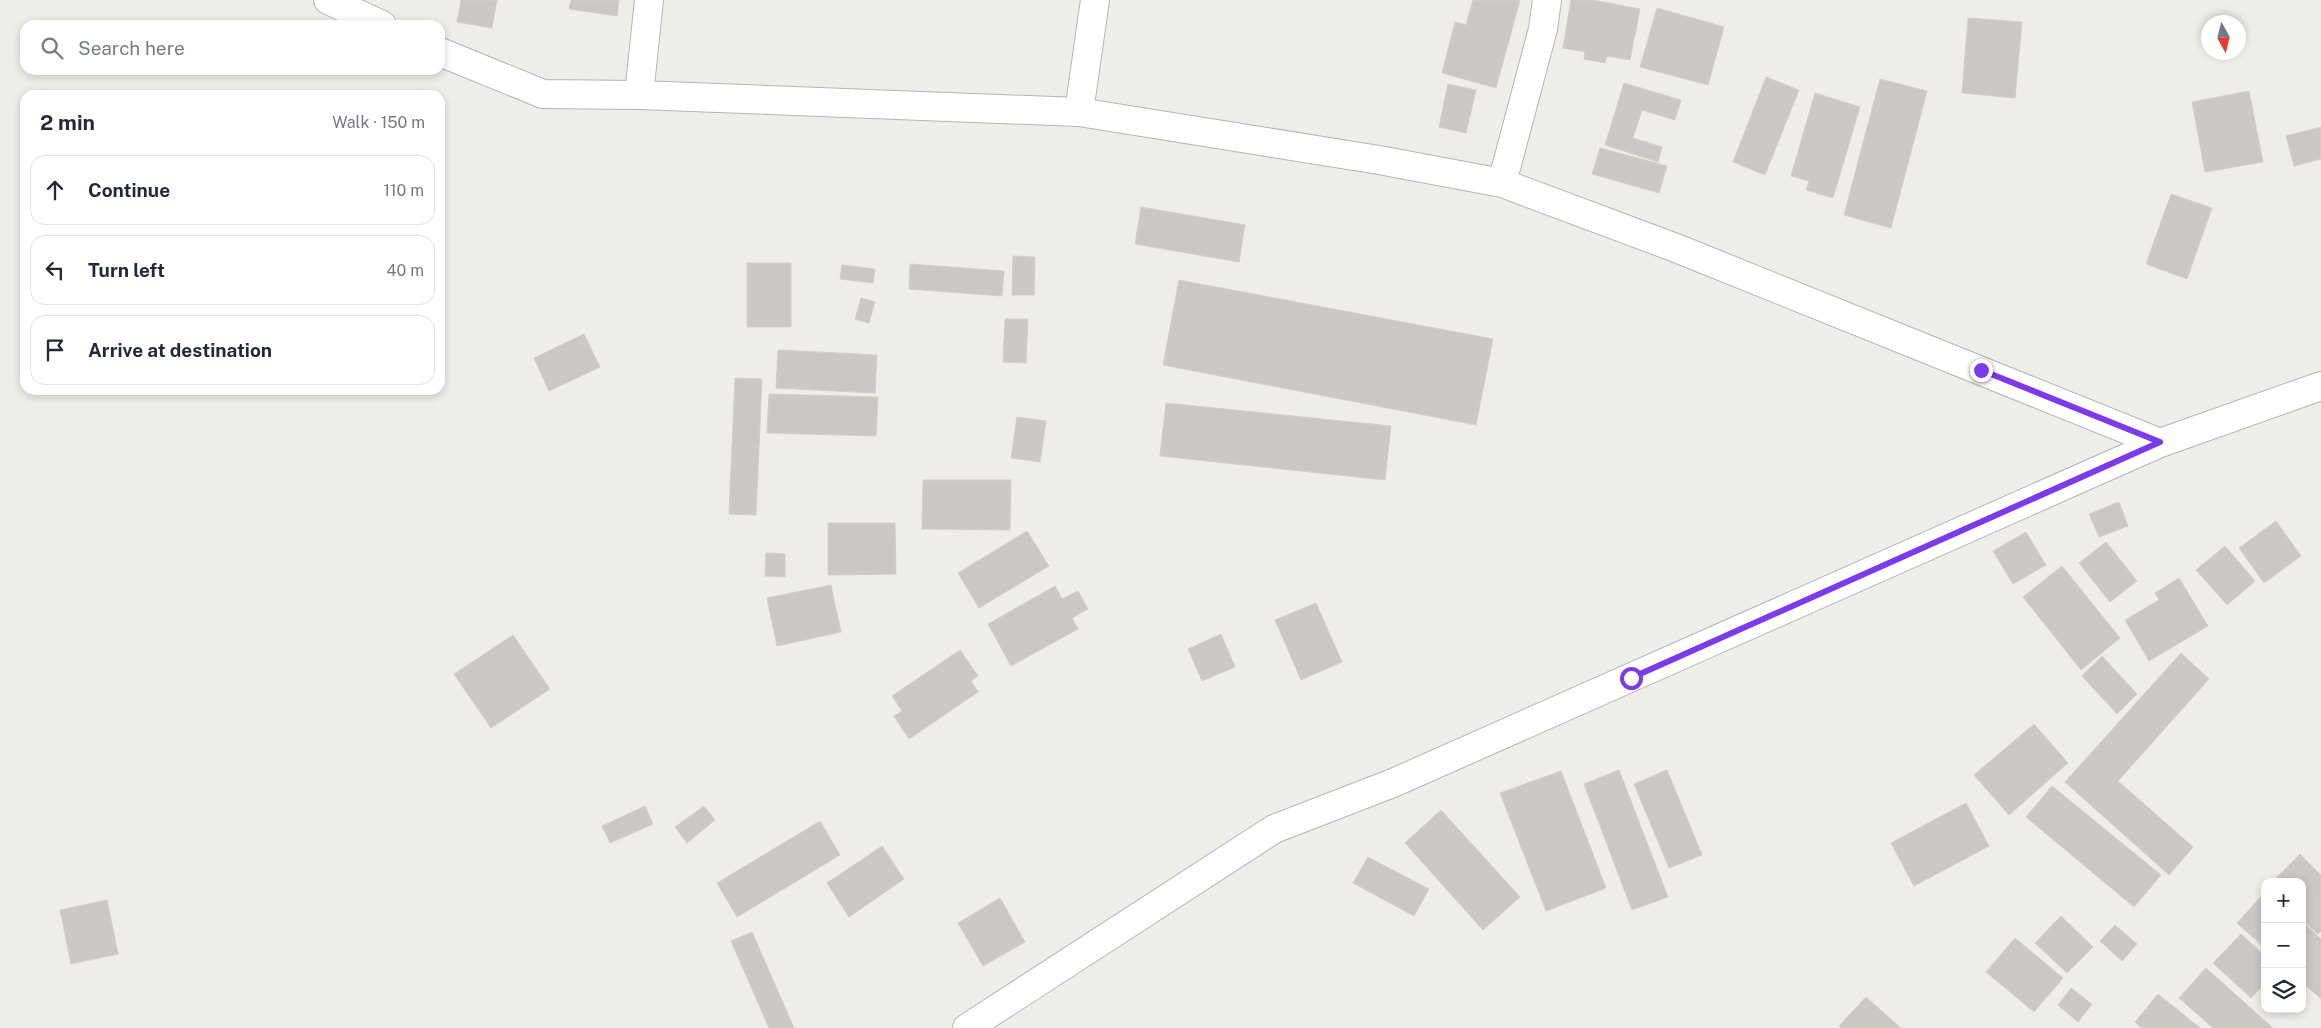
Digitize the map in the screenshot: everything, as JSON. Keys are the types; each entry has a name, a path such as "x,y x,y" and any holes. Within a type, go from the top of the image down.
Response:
{"street":[{"path":"328,0 371,20"},
{"path":"639,95 649,0"},
{"path":"1080,112 1095,0"},
{"path":"1502,182 1543,28 1547,0"},
{"path":"445,54 543,94 639,95 1080,112 1379,160 1502,182 1676,248 2160,442"},
{"path":"967,1028 1274,828 1393,783 2160,442 2321,386"}],"building":[{"path":"461,0 497,0 492,28 457,22"},
{"path":"571,0 619,0 617,16 569,9"},
{"path":"1473,0 1520,0 1496,88 1442,73 1455,22 1466,25"},
{"path":"1571,0 1593,0 1640,9 1630,60 1607,56 1605,63 1584,59 1585,52 1563,48"},
{"path":"1657,8 1724,27 1708,85 1640,67"},
{"path":"1968,18 2022,22 2015,98 1962,93"},
{"path":"1766,77 1799,90 1765,175 1733,162"},
{"path":"1880,79 1927,91 1891,228 1844,215"},
{"path":"1624,83 1681,100 1675,120 1642,110 1633,138 1662,147 1658,162 1605,145"},
{"path":"1448,84 1476,90 1466,133 1439,127"},
{"path":"2249,91 2263,162 2205,172 2192,102"},
{"path":"1815,93 1860,107 1833,198 1806,190 1809,181 1791,176"},
{"path":"2321,127 2321,159 2294,166 2286,136"},
{"path":"1600,148 1667,166 1659,193 1592,174"},
{"path":"2171,194 2212,208 2187,279 2146,264"},
{"path":"1141,207 1245,225 1239,262 1135,244"},
{"path":"1013,256 1035,257 1034,295 1012,295"},
{"path":"747,263 791,263 791,327 747,327"},
{"path":"910,264 1004,271 1002,296 909,289"},
{"path":"842,265 875,269 873,283 840,279"},
{"path":"1179,280 1493,339 1476,425 1163,365"},
{"path":"861,298 875,302 869,323 855,319"},
{"path":"1005,319 1028,319 1026,363 1003,362"},
{"path":"584,334 600,367 549,391 534,358"},
{"path":"778,350 877,355 875,393 776,388"},
{"path":"735,378 762,379 756,515 729,514"},
{"path":"769,394 878,397 876,436 767,433"},
{"path":"1166,403 1391,426 1385,480 1160,456"},
{"path":"1017,417 1046,421 1040,462 1011,458"},
{"path":"923,480 1011,480 1010,530 922,529"},
{"path":"2119,502 2128,526 2099,537 2089,514"},
{"path":"2276,521 2301,556 2264,583 2239,548"},
{"path":"828,523 895,523 896,574 828,575"},
{"path":"1027,531 1049,566 979,608 958,573"},
{"path":"2026,532 2046,565 2013,584 1993,551"},
{"path":"2106,542 2137,581 2110,602 2079,563"},
{"path":"2225,546 2255,581 2227,605 2196,570"},
{"path":"766,553 785,554 785,577 765,576"},
{"path":"2062,566 2120,638 2081,670 2023,597"},
{"path":"2179,578 2208,626 2149,661 2125,620 2159,600 2155,593"},
{"path":"831,585 841,632 777,646 767,598"},
{"path":"1055,586 1062,599 1078,591 1088,609 1072,618 1078,629 1011,666 988,624"},
{"path":"1316,603 1342,662 1301,680 1275,620"},
{"path":"1221,634 1235,667 1202,681 1188,649"},
{"path":"513,635 550,689 491,728 454,674"},
{"path":"960,650 978,676 971,681 978,692 909,739 894,716 902,711 892,696"},
{"path":"2181,653 2209,679 2118,781 2193,847 2169,875 2065,782"},
{"path":"2102,656 2137,694 2117,714 2082,676"},
{"path":"2034,724 2068,763 2009,815 1974,775"},
{"path":"1619,770 1668,897 1632,910 1584,784"},
{"path":"1667,770 1702,855 1669,868 1634,784"},
{"path":"1561,771 1606,888 1546,911 1500,793"},
{"path":"2052,786 2161,875 2134,907 2026,817"},
{"path":"1966,803 1989,846 1914,886 1891,843"},
{"path":"645,806 653,824 610,843 602,826"},
{"path":"704,806 715,820 687,843 675,827"},
{"path":"1441,810 1520,897 1483,930 1405,843"},
{"path":"820,821 840,855 737,917 717,883"},
{"path":"882,846 904,879 849,917 827,883"},
{"path":"2300,854 2321,875 2321,931 2318,934 2306,923 2306,878 2276,878"},
{"path":"1368,857 1429,889 1414,916 1353,883"},
{"path":"2261,896 2261,944 2237,923"},
{"path":"1000,898 1025,942 983,966 958,923"},
{"path":"107,900 118,954 71,964 60,910"},
{"path":"2061,916 2093,947 2067,973 2035,943"},
{"path":"2115,925 2137,944 2122,961 2100,941"},
{"path":"2306,925 2321,939 2321,999 2306,986"},
{"path":"752,932 794,1028 769,1028 731,941"},
{"path":"2241,934 2261,952 2261,987 2251,998 2213,963"},
{"path":"2015,938 2063,978 2034,1012 1986,972"},
{"path":"2206,968 2273,1028 2213,1028 2179,998"},
{"path":"2071,988 2092,1004 2078,1022 2058,1005"},
{"path":"2158,994 2200,1028 2142,1028 2135,1022"},
{"path":"1866,997 1901,1028 1841,1028 1839,1026"}],"route":[{"path":"1631,678 2160,442 1981,370"}]}
